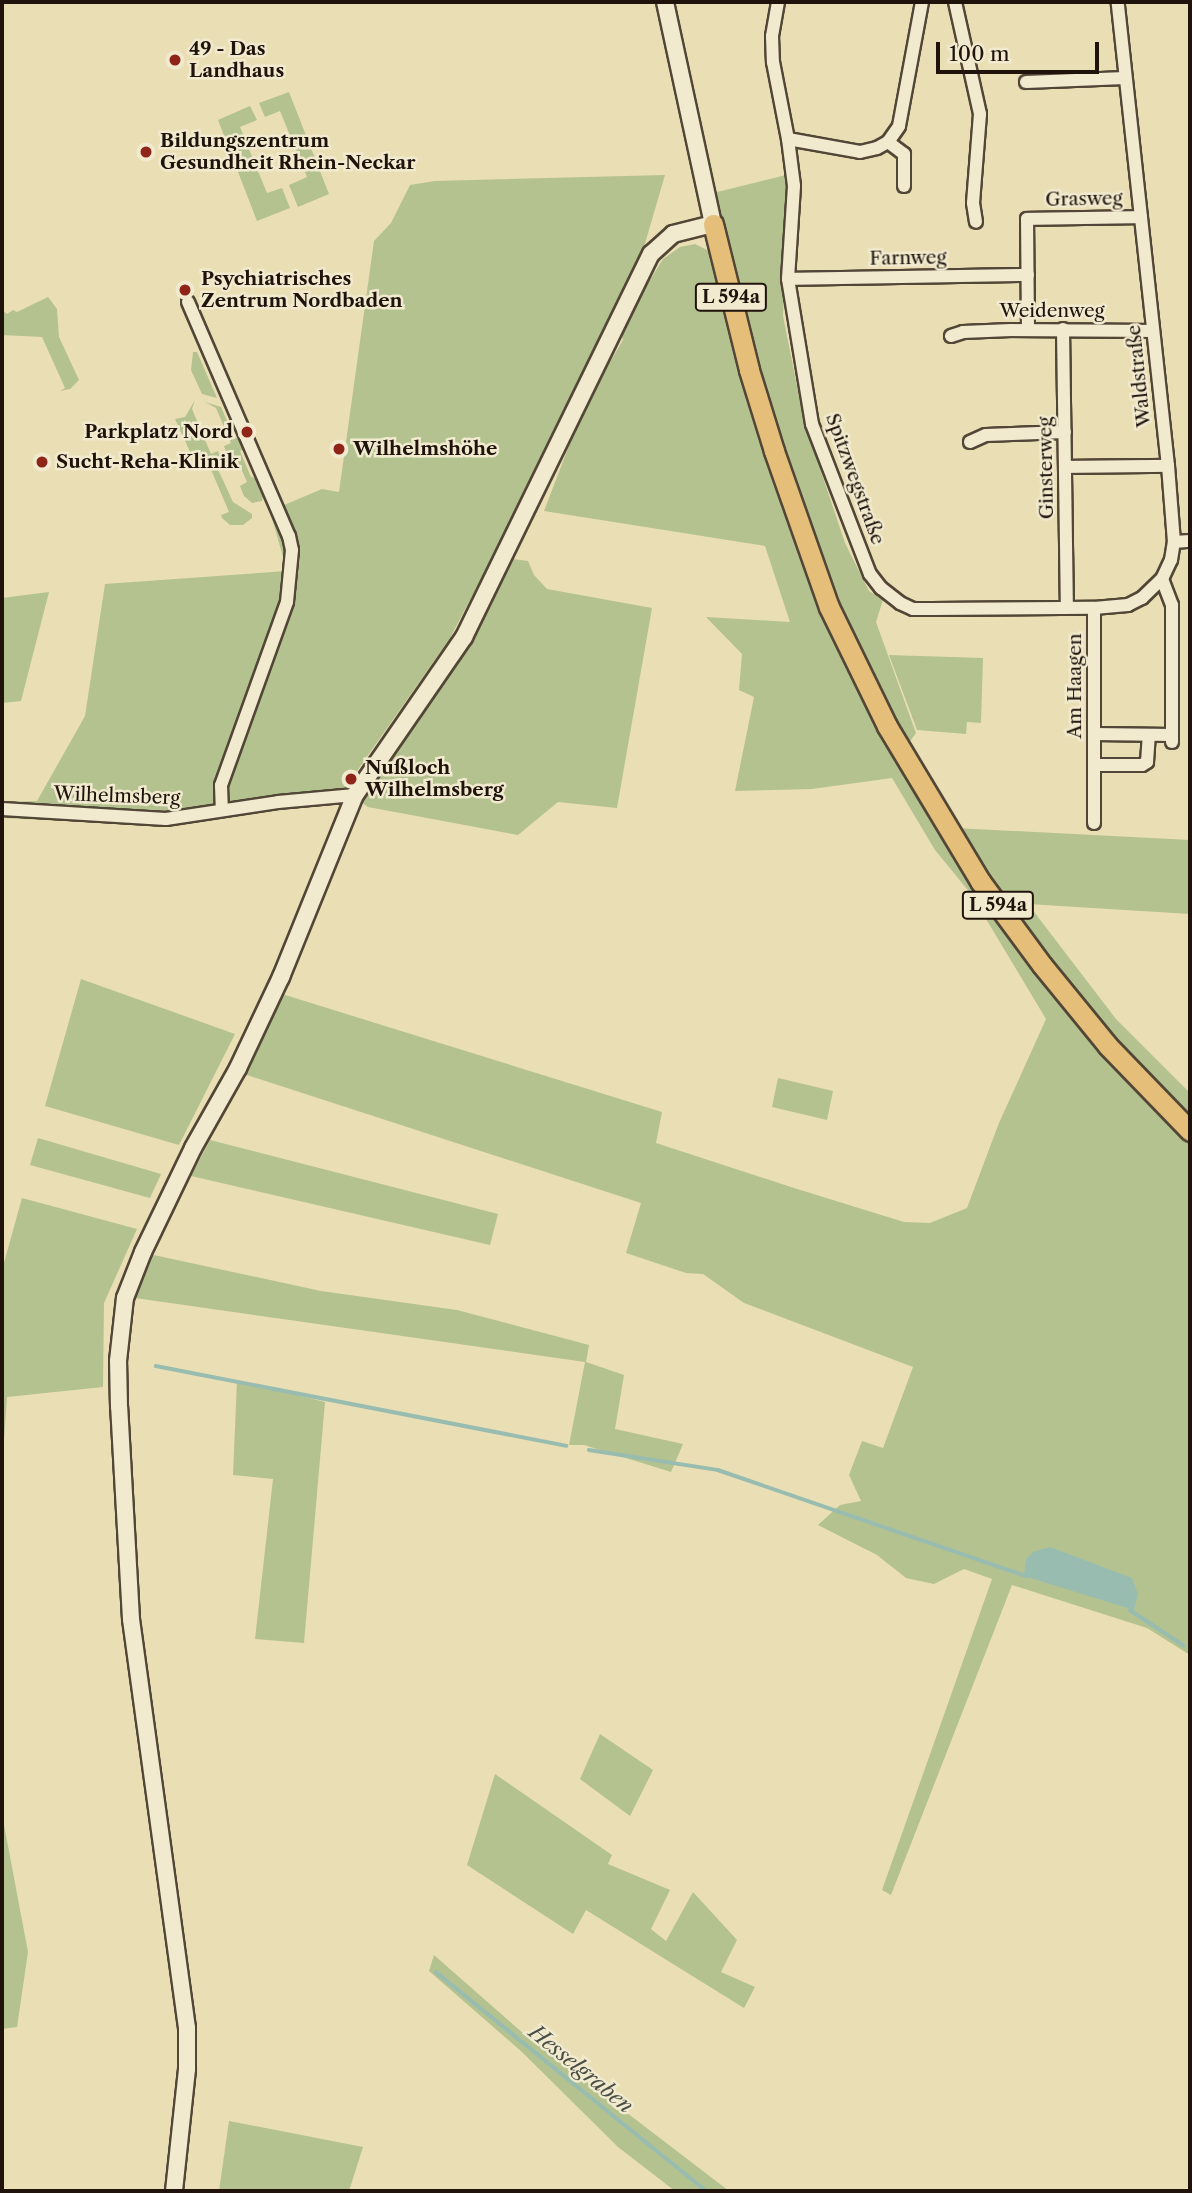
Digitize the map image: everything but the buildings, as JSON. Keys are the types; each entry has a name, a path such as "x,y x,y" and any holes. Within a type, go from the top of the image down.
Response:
{"main road":[{"path":"174,2191 187,2069 187,2028 131,1619 118,1361 125,1298 143,1252 193,1148 237,1068 282,976 355,795 464,637 651,254 673,234 713,224 665,2"},
{"name":"L 594a","path":"713,224 753,382 829,607 907,762 980,881 1042,965 1108,1046 1190,1131"}],"street":[{"name":"Spitzwegstraße","path":"778,2 772,36 773,62 788,139 794,207 788,279 812,424 870,574 881,588 913,609 1067,606 1094,608 1128,605 1142,598 1162,579"},
{"path":"788,139 860,152 888,142 899,126 922,2"},
{"path":"956,2 980,114 973,203 976,222"},
{"name":"Waldstraße","path":"1118,2 1174,542 1171,560 1162,579"},
{"path":"1026,82 1125,78"},
{"path":"888,142 904,154 904,186"},
{"name":"Grasweg","path":"1028,275 1027,219 1141,217"},
{"path":"1028,275 1028,330"},
{"name":"Farnweg","path":"788,279 1028,275"},
{"path":"188,302 290,543 291,583 274,645 221,785 222,810"},
{"name":"Weidenweg","path":"951,336 963,332 1063,329 1153,331"},
{"name":"Ginsterweg","path":"1063,329 1067,606"},
{"path":"970,442 986,435 1065,432"},
{"path":"1065,467 1168,466"},
{"path":"1174,542 1190,541"},
{"path":"1094,734 1149,734 1172,739 1172,606 1162,579"},
{"name":"Am Haagen","path":"1094,608 1094,824"},
{"name":"Am Haagen","path":"1094,765 1142,765 1147,762 1149,734"},
{"name":"Wilhelmsberg","path":"2,809 166,819 322,796 355,795"}],"green space":[{"path":"289,92 329,194 298,207 289,185 307,177 280,111 265,117 259,103"},
{"path":"250,106 257,120 240,127 267,193 282,188 290,208 257,221 218,120"},
{"path":"665,175 644,247 511,522 450,638 343,791 318,792 292,805 171,826 2,818 2,802 37,801 85,716 105,584 287,571 270,511 322,489 339,492 374,241 391,223 410,185 435,181"},
{"path":"786,175 788,225 783,316 804,421 845,543 869,591 883,600 876,622 916,733 906,747 836,599 811,537 756,368 713,193"},
{"path":"695,244 713,253 866,703 910,786 972,882 1140,1089 1190,1142 1190,1655 1147,1628 1012,1585 891,1895 882,1890 992,1579 964,1569 934,1584 906,1578 877,1555 818,1525 840,1505 861,1501 849,1475 862,1441 883,1448 913,1367 744,1303 703,1274 686,1273 626,1253 641,1203 244,1074 282,994 662,1112 656,1143 794,1188 904,1222 930,1223 967,1208 999,1123 1046,1019 971,894 935,850 892,778 812,789 735,791 754,697 739,690 742,654 706,617 790,622 765,546 544,511 585,404 623,340 621,333 642,293 663,259 680,247"},
{"path":"48,297 57,309 59,337 79,380 70,389 60,391 65,388 42,337 2,335 2,310 7,314 13,310 17,312"},
{"path":"193,352 197,352 217,398 202,394 191,370"},
{"path":"195,400 192,409 211,454 218,451 220,456 216,465 233,502 252,514 252,518 243,525 230,525 222,518 221,515 229,512 204,453 192,456 175,419 185,417"},
{"path":"205,402 221,407 234,437 243,440 246,448 240,451 251,477 260,479 265,490 262,501 252,503 244,496 240,486 247,482 236,457 226,452 224,446 231,443 216,408"},
{"path":"513,559 528,561 534,575 547,589 652,608 617,808 558,802 518,835 368,807 361,802 388,758 446,682"},
{"path":"49,592 21,701 2,703 2,598"},
{"path":"889,655 983,658 981,723 967,722 966,734 917,730"},
{"path":"955,828 1190,840 1190,914 1028,904 1116,1019 1190,1093 1190,1121 1117,1043 1060,974"},
{"path":"81,979 235,1034 179,1145 45,1106"},
{"path":"778,1078 833,1091 827,1120 772,1107"},
{"path":"38,1138 161,1174 150,1198 30,1165"},
{"path":"210,1140 498,1214 490,1245 191,1176"},
{"path":"22,1198 137,1229 104,1303 103,1387 7,1397 2,1469 2,1270"},
{"path":"149,1254 321,1291 457,1310 589,1345 586,1362 624,1375 615,1429 683,1444 671,1472 584,1445 569,1445 585,1362 135,1298"},
{"path":"237,1380 325,1402 304,1643 255,1639 273,1479 233,1475"},
{"path":"600,1734 653,1770 630,1816 580,1779"},
{"path":"495,1774 612,1855 608,1864 670,1890 651,1929 666,1941 693,1892 737,1940 721,1972 755,1987 744,2008 586,1910 573,1934 467,1865"},
{"path":"2,1814 28,1952 17,2027 2,2029"},
{"path":"434,1955 524,2034 729,2191 675,2191 618,2147 522,2052 429,1971"},
{"path":"229,2121 363,2147 349,2191 219,2191"}],"water":[{"path":"1050,1547 1132,1578 1138,1594 1134,1610 1024,1576 1026,1559 1033,1552"}],"waterway":[{"path":"156,1366 566,1446"},
{"path":"589,1450 718,1470 1026,1576"},
{"path":"1130,1610 1183,1645"},
{"name":"Hesselgraben","path":"436,1972 706,2191"}],"place":[{"name":"49 - Das Landhaus","path":"175,60"},
{"name":"Bildungszentrum Gesundheit Rhein-Neckar","path":"146,152"},
{"name":"Psychiatrisches Zentrum Nordbaden","path":"185,290"},
{"name":"Parkplatz Nord","path":"247,432"},
{"name":"Wilhelmshöhe","path":"339,449"},
{"name":"Sucht-Reha-Klinik","path":"42,462"},
{"name":"Nußloch Wilhelmsberg","path":"351,779"}]}
